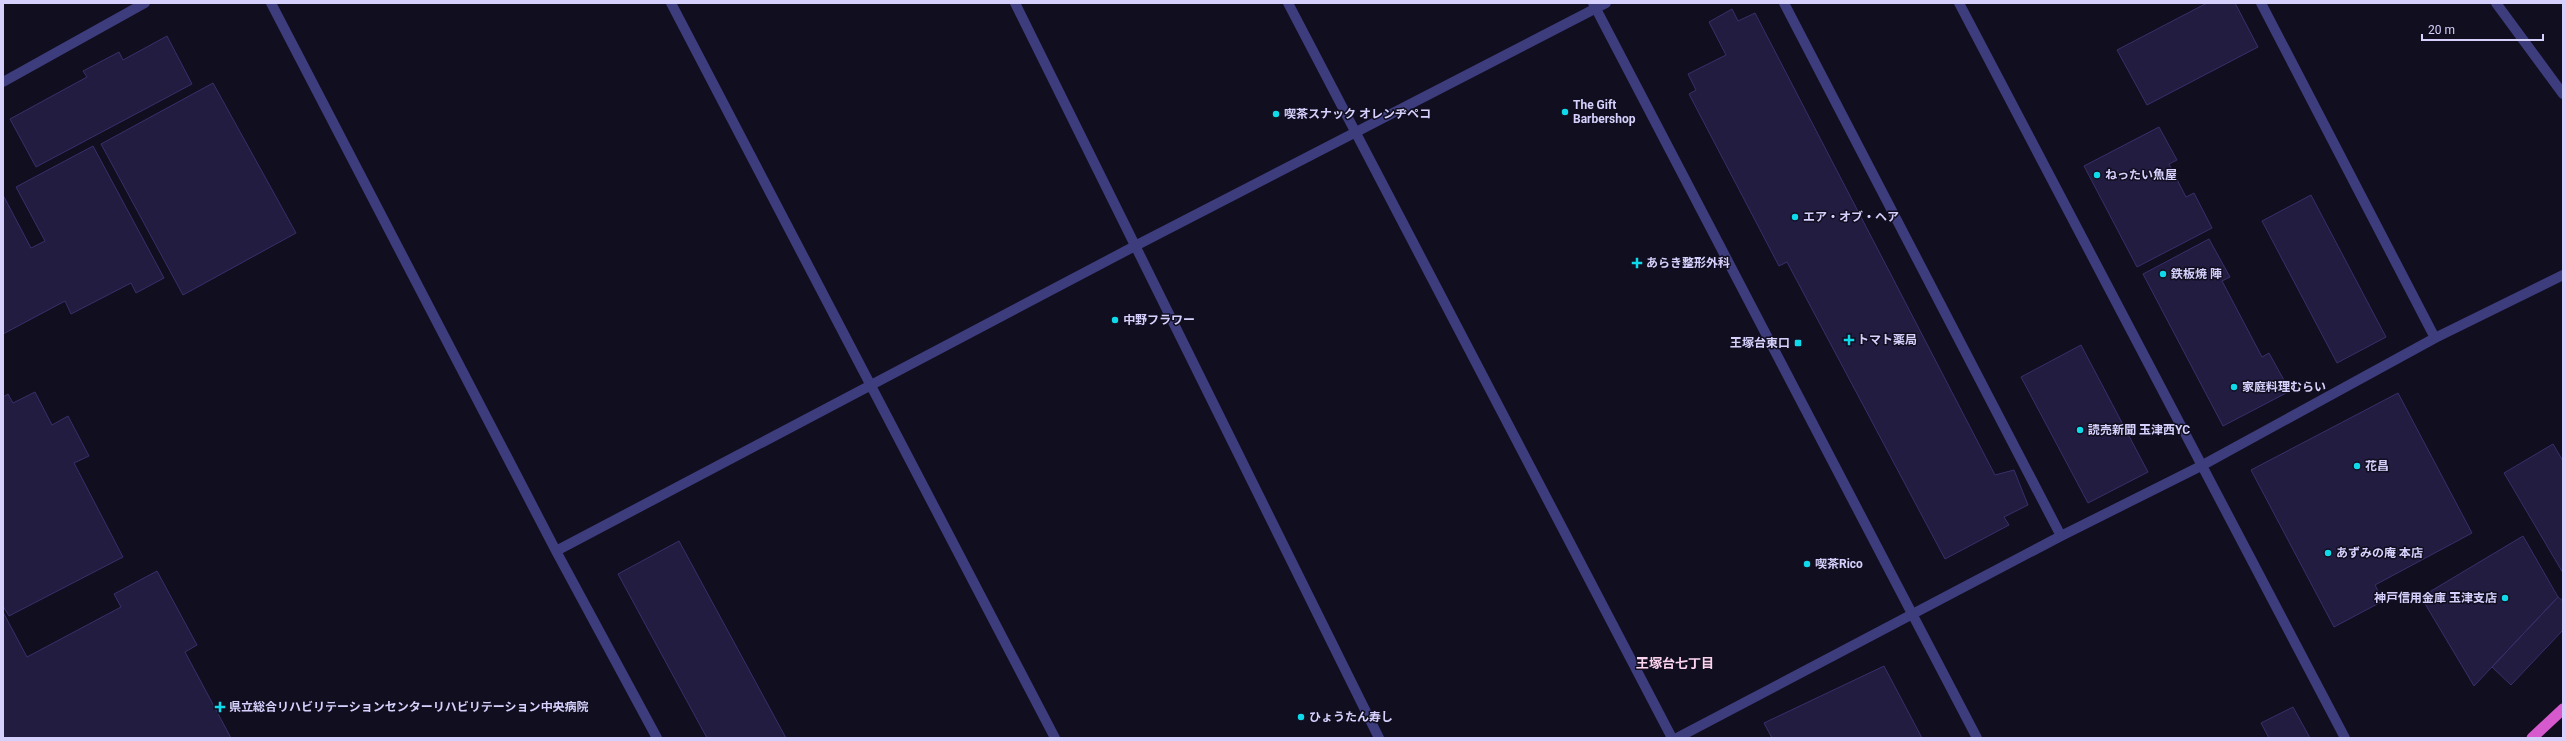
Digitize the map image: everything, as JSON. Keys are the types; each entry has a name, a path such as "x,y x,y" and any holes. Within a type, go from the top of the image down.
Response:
{"highway":[{"path":"2532,738 2563,709"}],"street":[{"path":"3,82 146,3"},
{"path":"271,3 556,551 657,738"},
{"path":"671,3 1056,738"},
{"path":"1015,3 1379,738"},
{"path":"1288,3 1354,134 1672,738"},
{"path":"556,551 1135,246 1354,134 1595,6 1606,3"},
{"path":"1784,3 2061,536"},
{"path":"1959,3 2345,738"},
{"path":"2261,3 2435,338"},
{"path":"2496,3 2563,94"},
{"path":"1595,6 1977,738"},
{"path":"1677,738 2061,536 2202,466 2435,338 2563,275"}],"building":[{"path":"2207,3 2235,3 2258,47 2147,105 2117,50"},
{"path":"1732,9 1738,21 1755,13 1995,475 2014,470 2028,505 2004,517 2009,525 1945,559 1787,262 1779,266 1689,94 1696,90 1688,74 1726,55 1709,22"},
{"path":"167,36 192,84 36,167 10,119 87,77 83,71 119,52 123,60"},
{"path":"213,83 296,233 183,295 101,144"},
{"path":"2159,127 2177,160 2169,164 2186,197 2194,193 2212,228 2137,267 2084,166"},
{"path":"93,146 164,278 136,293 131,283 71,314 65,301 3,334 3,195 31,248 45,241 16,187"},
{"path":"2311,195 2386,337 2337,363 2262,221"},
{"path":"2209,239 2230,277 2222,281 2262,357 2269,353 2290,391 2223,426 2143,274"},
{"path":"2081,345 2148,472 2088,503 2021,377"},
{"path":"35,392 52,425 68,416 89,456 74,463 123,557 9,616 3,606 3,397 8,394 13,403"},
{"path":"2398,393 2472,533 2375,585 2383,601 2334,627 2251,470"},
{"path":"2553,444 2563,461 2563,573 2504,473"},
{"path":"2523,536 2558,597 2474,686 2421,597"},
{"path":"679,541 786,738 707,738 618,574"},
{"path":"157,571 197,645 185,652 231,738 3,738 3,612 27,657 121,607 114,594"},
{"path":"2558,597 2563,601 2563,630 2511,685 2492,667"},
{"path":"1884,666 1922,738 1772,738 1764,723"},
{"path":"2293,707 2310,738 2269,738 2261,723"}],"place":[{"name":"The Gift Barbershop","path":"1565,112"},
{"name":"喫茶スナック オレンヂペコ","path":"1276,114"},
{"name":"ねったい魚屋","path":"2097,175"},
{"name":"エア・オブ・ヘア","path":"1795,217"},
{"name":"あらき整形外科","path":"1637,263"},
{"name":"鉄板焼 陣","path":"2163,274"},
{"name":"中野フラワー","path":"1115,320"},
{"name":"トマト薬局","path":"1849,340"},
{"name":"王塚台東口","path":"1798,343"},
{"name":"家庭料理むらい","path":"2234,387"},
{"name":"読売新聞 玉津西YC","path":"2080,430"},
{"name":"花昌","path":"2357,466"},
{"name":"あずみの庵 本店","path":"2328,553"},
{"name":"喫茶Rico","path":"1807,564"},
{"name":"神戸信用金庫 玉津支店","path":"2505,598"},
{"name":"県立総合リハビリテーションセンターリハビリテーション中央病院","path":"220,707"},
{"name":"ひょうたん寿し","path":"1301,717"}],"district":[{"name":"王塚台七丁目","path":"1675,663"}]}
